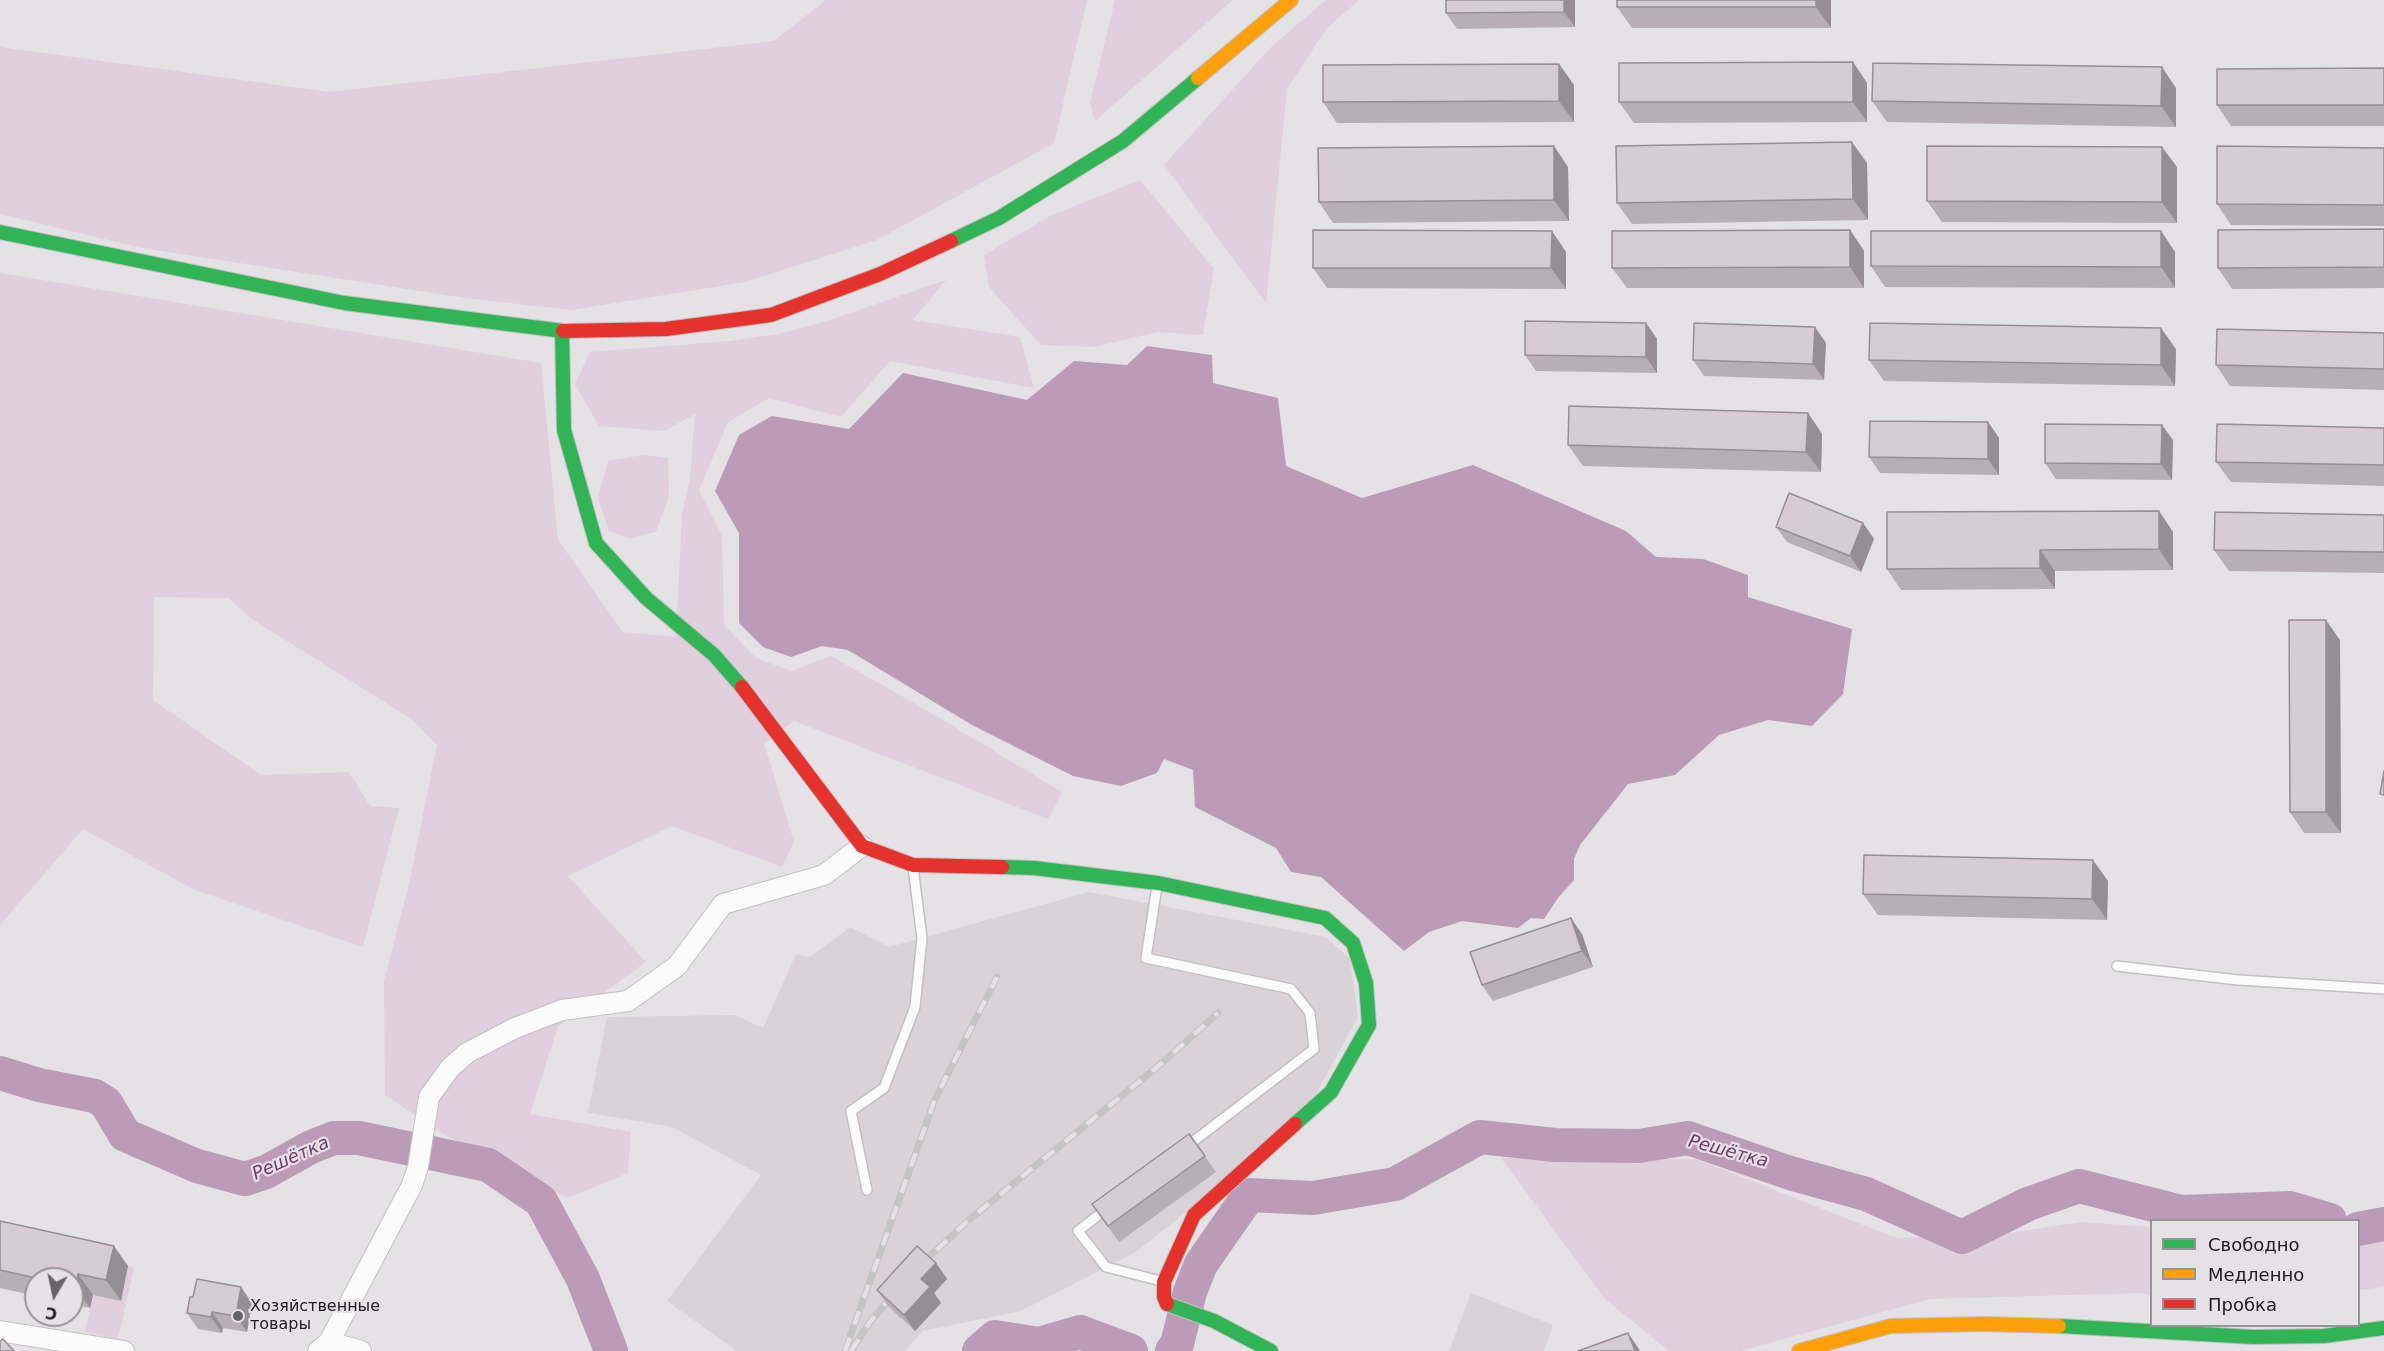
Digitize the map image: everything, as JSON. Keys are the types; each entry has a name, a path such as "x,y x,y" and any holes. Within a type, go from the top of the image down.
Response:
{"street":[{"path":"0,232 344,303 562,331 666,328 771,315 880,274 999,218 1123,141 1291,0"},
{"path":"562,331 564,430 596,543 646,598 721,663 756,703 862,846 913,865 1034,868 1158,883 1325,918 1353,943 1366,983 1369,1025 1331,1092 1194,1215 1164,1282 1166,1303 1214,1321 1271,1351"},
{"path":"361,1351 323,1346 405,1200 418,1167 429,1097 450,1068 467,1053 515,1028 562,1010 628,1001 677,966 723,904 824,875 862,846"},
{"path":"1799,1351 1891,1326 1982,1324 2108,1328 2253,1337 2324,1336 2384,1328"},
{"path":"0,1331 124,1351"}],"lane":[{"path":"867,1190 851,1112 884,1088 915,1007 922,938 913,865"},
{"path":"1158,883 1146,958 1292,989 1310,1013 1314,1049 1181,1151"},
{"path":"2117,966 2185,975 2384,989"},
{"path":"1115,1202 1078,1231 1106,1267 1164,1282"}],"shaded area":[{"path":"826,0 1087,0 1054,143 877,240 745,282 572,310 465,298 142,248 0,214 0,47 329,92 774,41"},
{"path":"1115,0 1233,0 1095,121 1090,103"},
{"path":"1326,0 1359,0 1326,29 1287,89 1266,303 1164,165 1273,45"},
{"path":"1140,180 1214,269 1203,335 1157,332 1094,347 1041,345 989,287 984,255 1050,216"},
{"path":"0,273 541,363 558,540 623,632 676,637 682,514 690,478 695,414 664,431 599,426 575,384 590,352 730,341 779,334 827,321 946,280 913,320 1020,337 1034,388 890,361 841,417 769,398 728,422 699,490 722,536 724,625 756,658 791,671 831,656 1062,792 1048,819 794,721 764,743 794,842 782,867 672,826 568,876 646,962 558,1026 530,1114 631,1132 628,1173 568,1198 445,1135 385,1095 384,981 409,884 437,745 413,720 250,618 229,598 154,597 153,700 261,775 349,772 370,806 399,808 363,947 195,890 83,829 0,925"},
{"path":"1147,346 1212,355 1213,383 1278,398 1286,466 1362,498 1473,465 1626,531 1656,557 1703,559 1748,575 1748,597 1852,629 1843,694 1812,726 1768,720 1719,735 1675,775 1628,784 1580,845 1574,859 1574,880 1544,919 1531,918 1518,928 1462,921 1429,932 1404,951 1321,877 1291,872 1276,848 1195,807 1193,770 1164,759 1157,773 1121,786 1073,776 972,725 848,650 822,646 791,657 763,647 739,623 739,533 715,491 739,435 772,416 849,429 903,373 1027,400 1074,361 1127,365"},
{"path":"643,455 668,458 669,496 656,532 629,538 609,531 598,498 608,461"},
{"path":"1089,892 1326,937 1350,959 1358,1017 1316,1094 1248,1163 1136,1252 1021,1311 923,1331 905,1351 737,1351 667,1301 761,1175 672,1127 588,1113 607,1017 735,1015 763,1028 796,954 810,957 850,927 889,947"},
{"path":"1501,1158 1696,1159 1896,1238 2003,1234 2081,1222 2150,1227 2150,1295 2141,1293 1930,1299 1740,1351 1669,1351 1605,1299"},
{"path":"2384,1227 2384,1287 2360,1290 2360,1229"},
{"path":"128,1266 134,1268 118,1339 85,1332 93,1295 121,1301"},
{"path":"1471,1293 1553,1325 1544,1351 1449,1351"}],"building":[{"path":"1446,0 1564,0 1564,12 1446,13"},
{"path":"1617,0 1816,0 1816,7 1617,7"},
{"path":"1853,62 1853,102 1619,102 1619,63"},
{"path":"1873,63 2162,67 2161,106 1872,101"},
{"path":"1559,64 1559,101 1323,102 1323,65"},
{"path":"2384,68 2384,105 2217,105 2217,69"},
{"path":"1852,142 1853,199 1617,203 1616,146"},
{"path":"1554,146 1554,200 1319,202 1318,148"},
{"path":"1927,146 2162,147 2162,202 1927,201"},
{"path":"2217,146 2384,148 2384,205 2217,204"},
{"path":"2384,229 2384,267 2218,268 2218,230"},
{"path":"1313,230 1552,231 1551,268 1313,268"},
{"path":"1850,230 1850,267 1612,268 1612,231"},
{"path":"1871,231 2161,231 2161,267 1871,266"},
{"path":"1525,321 1646,323 1646,357 1525,355"},
{"path":"1694,323 1815,327 1813,364 1693,360"},
{"path":"1870,323 2161,328 2161,365 1869,360"},
{"path":"2217,329 2384,333 2384,369 2216,365"},
{"path":"1569,406 1808,413 1806,452 1568,445"},
{"path":"1870,421 1988,422 1988,459 1869,457"},
{"path":"2045,424 2162,425 2161,464 2045,463"},
{"path":"2217,424 2384,428 2384,465 2216,462"},
{"path":"1789,493 1863,523 1850,556 1776,527"},
{"path":"2159,511 2159,549 2040,550 2040,568 1887,569 1887,512"},
{"path":"2215,512 2384,515 2384,552 2214,550"},
{"path":"2289,620 2326,620 2326,812 2290,812"},
{"path":"2384,771 2384,795 2380,794"},
{"path":"1864,855 2093,860 2092,899 1863,894"},
{"path":"1571,918 1582,951 1482,985 1470,952"},
{"path":"1189,1134 1205,1156 1108,1226 1092,1204"},
{"path":"0,1221 114,1246 106,1280 84,1275 84,1267 24,1267 24,1275 0,1270"},
{"path":"917,1246 936,1263 921,1279 930,1287 904,1315 877,1290"},
{"path":"197,1279 241,1287 236,1316 212,1312 211,1317 187,1313"},
{"path":"1628,1333 1635,1351 1578,1351"},
{"path":"3,1339 14,1351 0,1351 0,1341"}],"waterway":[{"name":"Решётка","path":"0,1073 39,1085 95,1096 106,1103 125,1135 197,1166 245,1179 266,1172 311,1147 334,1138 359,1138 488,1165 541,1201 583,1279 611,1351"},
{"name":"Решётка","path":"1172,1351 1177,1344 1190,1292 1201,1264 1249,1195 1313,1198 1395,1184 1480,1137 1555,1145 1639,1146 1688,1138 1790,1173 1866,1194 1962,1237 2028,1204 2079,1186 2181,1212 2290,1208 2327,1219"},
{"name":"Решётка","path":"2360,1229 2384,1224"},
{"name":"Решётка","path":"979,1351 995,1337 1039,1344 1080,1332 1131,1351"}],"railway":[{"path":"845,1351 935,1099 997,977"},
{"path":"916,1269 970,1219 1162,1063 1218,1013"},
{"path":"851,1351 870,1322 896,1291"}],"traffic: fast":[{"path":"951,241 999,218 1123,141 1198,78"},
{"path":"0,232 344,303 563,331"},
{"path":"562,331 564,430 596,543 646,598 714,655 742,687"},
{"path":"1002,867 1034,868 1158,883 1325,918 1353,943 1366,983 1369,1025 1331,1092 1295,1124"},
{"path":"1167,1304 1214,1321 1271,1351"},
{"path":"2059,1326 2253,1337 2324,1336 2384,1328"}],"traffic: slow":[{"path":"1198,78 1291,0"},
{"path":"1799,1351 1891,1326 1982,1324 2059,1326"}],"traffic: jam":[{"path":"563,331 666,329 771,315 880,274 951,241"},
{"path":"742,687 862,846 913,865 1002,867"},
{"path":"1167,1304 1164,1297 1164,1282 1194,1215 1295,1124"}],"place":[{"name":"Хозяйственные товары","path":"238,1316"}]}
